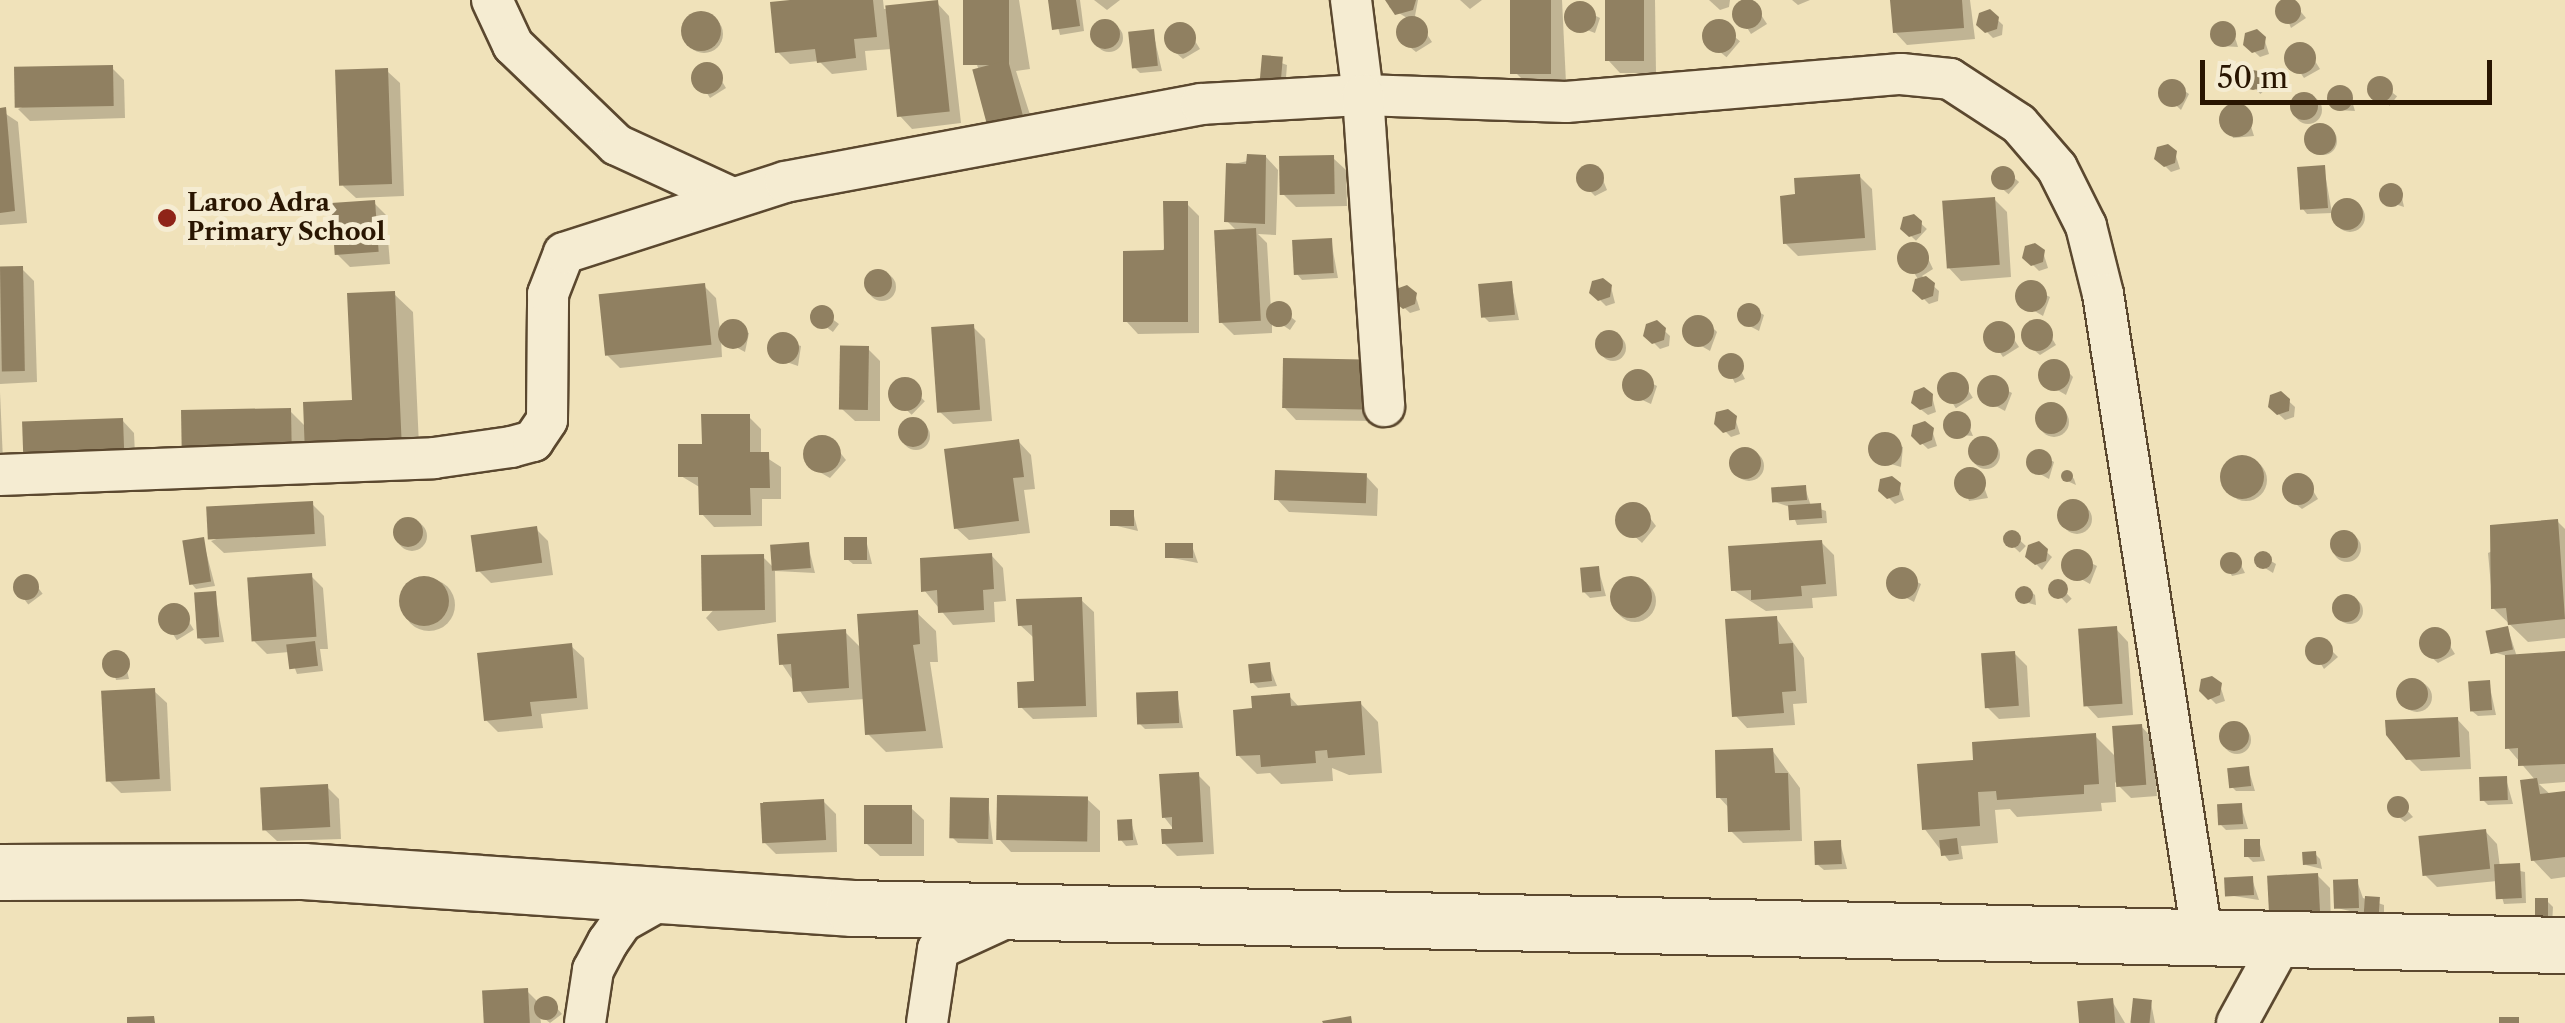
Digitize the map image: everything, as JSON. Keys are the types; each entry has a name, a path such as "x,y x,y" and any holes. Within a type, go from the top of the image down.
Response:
{"street":[{"path":"492,0 513,45 618,145 730,197"},
{"path":"1351,0 1362,95 1384,406"},
{"path":"0,476 434,458 532,441 547,420 548,294 564,253 730,197 1163,110 1362,95 1566,102 1901,74 1950,80 2019,124 2057,168 2086,226 2103,294 2202,934"},
{"path":"0,872 303,871 674,892 854,908 1028,908 2202,934 2280,943 2565,944"},
{"path":"585,1023 593,970 608,942 622,922 674,892"},
{"path":"927,1023 938,948 1028,908"},
{"path":"2237,1023 2280,943"}],"building":[{"path":"2288,-2 2297,2 2301,11 2297,20 2288,24 2279,20 2275,11 2279,2"},
{"path":"1747,-1 1758,3 1762,14 1758,25 1747,29 1736,25 1732,14 1736,3"},
{"path":"873,0 877,37 854,39 856,58 817,63 815,49 775,53 770,2"},
{"path":"938,0 950,111 897,117 885,6"},
{"path":"963,0 1009,0 1009,65 963,65"},
{"path":"1048,0 1076,0 1080,26 1052,30"},
{"path":"1385,0 1416,0 1413,10 1395,15"},
{"path":"1510,0 1551,0 1551,74 1510,74"},
{"path":"1605,0 1644,0 1644,61 1605,61"},
{"path":"1890,0 1962,0 1964,28 1893,33"},
{"path":"1580,1 1591,6 1596,17 1591,28 1580,33 1569,28 1564,17 1569,6"},
{"path":"1990,9 1999,17 1997,29 1985,33 1976,25 1979,13"},
{"path":"701,11 715,17 721,31 715,45 701,51 687,45 681,31 687,17"},
{"path":"1412,16 1423,21 1428,32 1423,43 1412,48 1401,43 1396,32 1401,21"},
{"path":"1105,19 1115,24 1120,34 1115,44 1105,49 1095,44 1090,34 1095,24"},
{"path":"1719,19 1731,24 1736,36 1731,48 1719,53 1707,48 1702,36 1707,24"},
{"path":"2223,21 2232,25 2236,34 2232,43 2223,47 2214,43 2210,34 2214,25"},
{"path":"1180,22 1191,27 1196,38 1191,49 1180,54 1169,49 1164,38 1169,27"},
{"path":"1154,29 1158,66 1132,69 1128,32"},
{"path":"2257,29 2266,37 2264,49 2252,53 2243,45 2245,33"},
{"path":"2300,42 2311,47 2316,58 2311,69 2300,74 2289,69 2284,58 2289,47"},
{"path":"1262,55 1283,57 1280,85 1260,83"},
{"path":"1008,60 1023,115 987,125 972,70"},
{"path":"707,62 718,67 723,78 718,89 707,94 696,89 691,78 696,67"},
{"path":"113,65 114,106 15,108 14,67"},
{"path":"388,68 392,184 339,186 335,70"},
{"path":"2253,70 2263,80 2253,90 2243,80"},
{"path":"2380,76 2389,80 2393,89 2389,98 2380,102 2371,98 2367,89 2371,80"},
{"path":"2172,79 2182,83 2186,93 2182,103 2172,107 2162,103 2158,93 2162,83"},
{"path":"2340,85 2349,89 2353,98 2349,107 2340,111 2331,107 2327,98 2331,89"},
{"path":"2304,92 2314,96 2318,106 2314,116 2304,120 2294,116 2290,106 2294,96"},
{"path":"2236,103 2248,108 2253,120 2248,132 2236,137 2224,132 2219,120 2224,108"},
{"path":"6,107 15,211 0,213 0,108"},
{"path":"2320,123 2331,128 2336,139 2331,150 2320,155 2309,150 2304,139 2309,128"},
{"path":"2168,144 2177,151 2175,163 2164,167 2154,159 2157,147"},
{"path":"1247,154 1266,155 1265,224 1224,222 1226,163 1246,164"},
{"path":"1334,155 1335,194 1280,195 1279,156"},
{"path":"1590,164 1600,168 1604,178 1600,188 1590,192 1580,188 1576,178 1580,168"},
{"path":"2325,165 2328,208 2300,210 2297,167"},
{"path":"2003,166 2015,178 2003,190 1991,178"},
{"path":"1860,174 1865,238 1783,244 1780,196 1795,194 1794,178"},
{"path":"2391,183 2403,195 2391,207 2379,195"},
{"path":"1995,197 2000,265 1947,269 1942,201"},
{"path":"2347,198 2358,203 2363,214 2358,225 2347,230 2336,225 2331,214 2336,203"},
{"path":"375,200 379,252 335,255 331,203"},
{"path":"1163,201 1188,201 1188,322 1123,322 1123,251 1164,250"},
{"path":"1914,214 1922,221 1921,233 1909,237 1900,229 1903,217"},
{"path":"1256,228 1261,321 1219,323 1214,230"},
{"path":"1332,238 1334,273 1294,275 1292,240"},
{"path":"1913,242 1924,247 1929,258 1924,269 1913,274 1902,269 1897,258 1902,247"},
{"path":"2035,243 2045,250 2043,262 2031,266 2022,258 2025,246"},
{"path":"0,266 23,266 25,371 2,371"},
{"path":"878,269 888,273 892,283 888,293 878,297 868,293 864,283 868,273"},
{"path":"1926,276 1935,283 1933,296 1922,300 1912,291 1915,279"},
{"path":"1603,278 1612,285 1610,297 1598,301 1589,293 1592,281"},
{"path":"2031,280 2042,285 2047,296 2042,307 2031,312 2020,307 2015,296 2020,285"},
{"path":"1512,281 1515,315 1481,318 1478,284"},
{"path":"705,283 711,345 605,356 599,294"},
{"path":"1407,285 1417,293 1415,304 1403,309 1393,301 1396,289"},
{"path":"395,291 402,450 305,454 303,402 352,400 347,293"},
{"path":"1279,301 1288,305 1292,314 1288,323 1279,327 1270,323 1266,314 1270,305"},
{"path":"1749,303 1758,306 1758,324 1749,327 1740,324 1737,315 1740,306"},
{"path":"822,305 831,308 831,326 822,329 813,326 810,317 813,308"},
{"path":"1698,315 1709,320 1714,331 1709,342 1698,347 1687,342 1682,331 1687,320"},
{"path":"733,319 743,324 748,334 743,344 733,349 723,344 718,334 723,324"},
{"path":"2037,319 2048,324 2053,335 2048,346 2037,351 2026,346 2021,335 2026,324"},
{"path":"1657,320 1666,328 1664,340 1652,344 1643,336 1646,324"},
{"path":"1999,321 2010,326 2015,337 2010,348 1999,353 1988,348 1983,337 1988,326"},
{"path":"974,324 980,410 937,413 931,327"},
{"path":"1609,330 1619,334 1623,344 1619,354 1609,358 1599,354 1595,344 1599,334"},
{"path":"783,332 794,337 799,348 794,359 783,364 772,359 767,348 772,337"},
{"path":"840,345 869,346 868,410 839,409"},
{"path":"1731,353 1740,357 1744,366 1740,375 1731,379 1722,375 1718,366 1722,357"},
{"path":"1283,358 1364,359 1363,409 1282,408"},
{"path":"2054,359 2065,364 2070,375 2065,386 2054,391 2043,386 2038,375 2043,364"},
{"path":"1638,369 1649,374 1654,385 1649,396 1638,401 1627,396 1622,385 1627,374"},
{"path":"1953,372 1964,377 1969,388 1964,399 1953,404 1942,399 1937,388 1942,377"},
{"path":"1993,375 2004,380 2009,391 2004,402 1993,407 1982,402 1977,391 1982,380"},
{"path":"905,377 917,382 922,394 917,406 905,411 893,406 888,394 893,382"},
{"path":"1924,387 1933,394 1932,406 1920,410 1911,403 1914,391"},
{"path":"2281,391 2290,399 2289,411 2277,415 2268,407 2270,395"},
{"path":"2051,402 2062,407 2067,418 2062,429 2051,434 2040,429 2035,418 2040,407"},
{"path":"291,408 292,453 182,455 181,410"},
{"path":"1728,409 1737,416 1735,429 1723,433 1714,424 1716,412"},
{"path":"1957,411 1967,415 1971,425 1967,435 1957,439 1947,435 1943,425 1947,415"},
{"path":"701,414 750,414 750,452 769,452 770,488 750,488 751,515 699,515 698,477 678,477 678,444 702,444"},
{"path":"913,417 924,421 928,432 924,443 913,447 902,443 898,432 902,421"},
{"path":"123,418 125,466 24,469 22,422"},
{"path":"1925,421 1934,428 1932,440 1920,445 1911,436 1913,425"},
{"path":"1885,432 1897,437 1902,449 1897,461 1885,466 1873,461 1868,449 1873,437"},
{"path":"822,435 835,441 841,454 835,467 822,473 809,467 803,454 809,441"},
{"path":"1983,436 1997,445 1998,451 1989,465 1983,466 1969,457 1968,451 1977,437"},
{"path":"1019,439 1024,477 1013,478 1019,521 954,529 944,449"},
{"path":"1745,447 1756,452 1761,463 1756,474 1745,479 1734,474 1729,463 1734,452"},
{"path":"2039,449 2048,453 2052,462 2048,471 2039,475 2030,471 2026,462 2030,453"},
{"path":"2242,455 2258,461 2264,477 2258,493 2242,499 2226,493 2220,477 2226,461"},
{"path":"1970,467 1981,472 1986,483 1981,494 1970,499 1959,494 1954,483 1959,472"},
{"path":"1275,470 1367,473 1366,503 1274,500"},
{"path":"2067,470 2073,476 2067,482 2061,476"},
{"path":"2298,473 2309,478 2314,489 2309,500 2298,505 2287,500 2282,489 2287,478"},
{"path":"1892,476 1901,483 1899,495 1887,499 1878,491 1880,479"},
{"path":"1806,485 1807,500 1772,502 1771,487"},
{"path":"2073,499 2084,504 2089,515 2084,526 2073,531 2062,526 2057,515 2062,504"},
{"path":"313,501 315,534 208,540 206,507"},
{"path":"1633,502 1646,507 1651,520 1646,533 1633,538 1620,533 1615,520 1620,507"},
{"path":"1821,503 1822,518 1789,520 1788,505"},
{"path":"1110,510 1134,510 1134,526 1110,526"},
{"path":"408,517 419,521 423,532 419,543 408,547 397,543 393,532 397,521"},
{"path":"2558,519 2565,619 2508,625 2506,608 2491,609 2490,525"},
{"path":"537,526 542,563 476,572 471,535"},
{"path":"2012,530 2019,532 2019,546 2012,548 2005,546 2003,539 2005,532"},
{"path":"2344,530 2354,534 2358,544 2354,554 2344,558 2334,554 2330,544 2334,534"},
{"path":"204,537 211,581 189,585 182,540"},
{"path":"844,537 867,537 867,560 844,560"},
{"path":"1822,540 1826,584 1801,586 1802,596 1751,600 1751,590 1731,591 1728,546"},
{"path":"2039,541 2048,549 2046,561 2035,565 2025,557 2028,545"},
{"path":"809,542 811,568 772,571 770,545"},
{"path":"1165,543 1193,543 1193,558 1165,558"},
{"path":"2077,549 2088,554 2093,565 2088,576 2077,581 2066,576 2061,565 2066,554"},
{"path":"2263,551 2272,560 2263,569 2254,560"},
{"path":"2231,552 2239,555 2239,571 2231,574 2223,571 2220,563 2223,555"},
{"path":"992,553 994,589 983,590 984,610 938,613 937,590 921,592 920,558"},
{"path":"764,554 765,610 702,611 701,555"},
{"path":"1599,566 1601,591 1582,593 1580,568"},
{"path":"1902,567 1913,572 1918,583 1913,594 1902,599 1891,594 1886,583 1891,572"},
{"path":"312,573 316,637 252,641 247,578"},
{"path":"26,574 35,578 39,587 35,596 26,600 17,596 13,587 17,578"},
{"path":"424,576 442,583 449,601 442,619 424,626 406,619 399,601 406,583"},
{"path":"1631,576 1646,582 1652,597 1646,612 1631,618 1616,612 1610,597 1616,582"},
{"path":"2058,579 2068,589 2058,599 2048,589"},
{"path":"2024,586 2033,595 2024,604 2015,595"},
{"path":"216,591 219,637 197,638 194,593"},
{"path":"2346,594 2356,598 2360,608 2356,618 2346,622 2336,618 2332,608 2336,598"},
{"path":"1082,597 1086,706 1018,708 1017,682 1034,681 1032,625 1018,626 1016,599"},
{"path":"174,603 185,608 190,619 185,630 174,635 163,630 158,619 163,608"},
{"path":"918,610 920,644 913,645 926,731 865,735 857,614"},
{"path":"1777,616 1779,644 1793,643 1796,691 1782,692 1784,713 1732,717 1725,619"},
{"path":"2117,626 2122,704 2084,707 2078,629"},
{"path":"2508,626 2513,649 2490,654 2486,631"},
{"path":"2435,627 2446,632 2451,643 2446,654 2435,659 2424,654 2419,643 2424,632"},
{"path":"846,629 849,688 793,692 791,664 779,665 777,634"},
{"path":"2319,637 2329,641 2333,651 2329,661 2319,665 2309,661 2305,651 2309,641"},
{"path":"315,641 318,666 289,669 286,645"},
{"path":"572,643 577,698 530,702 532,716 484,721 477,653"},
{"path":"116,650 126,654 130,664 126,674 116,678 106,674 102,664 106,654"},
{"path":"2015,651 2019,706 1985,708 1981,653"},
{"path":"2565,651 2565,764 2518,766 2518,748 2505,749 2505,655"},
{"path":"1270,662 1272,681 1250,683 1248,664"},
{"path":"2212,676 2222,683 2220,695 2208,700 2199,691 2201,679"},
{"path":"2412,678 2423,683 2428,694 2423,705 2412,710 2401,705 2396,694 2401,683"},
{"path":"2490,680 2492,710 2470,711 2468,682"},
{"path":"155,688 160,779 106,782 101,691"},
{"path":"1178,691 1179,723 1137,724 1136,692"},
{"path":"1290,693 1291,706 1361,701 1365,755 1328,758 1327,750 1315,751 1316,763 1261,767 1260,755 1236,756 1233,710 1252,708 1251,696"},
{"path":"2458,717 2460,757 2406,760 2386,735 2385,720"},
{"path":"2234,721 2245,725 2249,736 2245,747 2234,751 2223,747 2219,736 2223,725"},
{"path":"2142,724 2146,785 2116,787 2112,726"},
{"path":"2096,733 2099,784 2084,785 2084,794 1997,800 1996,791 1978,792 1980,826 1922,830 1917,764 1973,760 1972,742"},
{"path":"1773,748 1775,773 1788,773 1790,830 1728,832 1727,798 1716,798 1715,750"},
{"path":"2249,766 2251,786 2229,788 2227,768"},
{"path":"1199,772 1203,842 1162,844 1161,829 1172,829 1172,817 1162,818 1159,774"},
{"path":"2507,776 2508,800 2480,801 2479,777"},
{"path":"2537,778 2540,794 2565,791 2565,857 2531,861 2520,780"},
{"path":"328,784 330,827 262,830 260,788"},
{"path":"997,795 1088,797 1087,842 996,840"},
{"path":"2398,796 2406,799 2406,815 2398,818 2390,815 2387,807 2390,799"},
{"path":"950,797 989,798 988,839 949,838"},
{"path":"824,799 826,840 762,843 760,802"},
{"path":"2242,803 2243,824 2218,825 2217,804"},
{"path":"864,805 912,805 912,844 864,844"},
{"path":"1132,819 1133,840 1118,841 1117,820"},
{"path":"2486,829 2490,869 2423,876 2418,836"},
{"path":"1957,838 1959,854 1941,856 1939,840"},
{"path":"2244,839 2260,839 2260,857 2244,857"},
{"path":"1841,840 1842,864 1815,865 1814,841"},
{"path":"2316,851 2317,864 2303,865 2302,852"},
{"path":"2520,863 2522,898 2496,899 2494,864"},
{"path":"2318,873 2320,916 2269,919 2267,876"},
{"path":"2253,876 2254,895 2225,896 2224,878"},
{"path":"2358,879 2359,908 2334,909 2333,880"},
{"path":"2365,896 2380,897 2379,915 2364,914"},
{"path":"2535,898 2548,898 2548,920 2535,920"},
{"path":"528,988 530,1023 484,1023 482,990"},
{"path":"546,996 558,1008 546,1020 534,1008"},
{"path":"2113,998 2115,1023 2079,1023 2077,1001"},
{"path":"2133,998 2152,1000 2149,1023 2130,1023"},
{"path":"154,1016 155,1023 127,1023 127,1017"},
{"path":"1351,1016 1352,1023 1322,1021"},
{"path":"2499,1017 2519,1017 2519,1023 2499,1023"}],"place":[{"name":"Laroo Adra Primary School","path":"167,218"}]}
